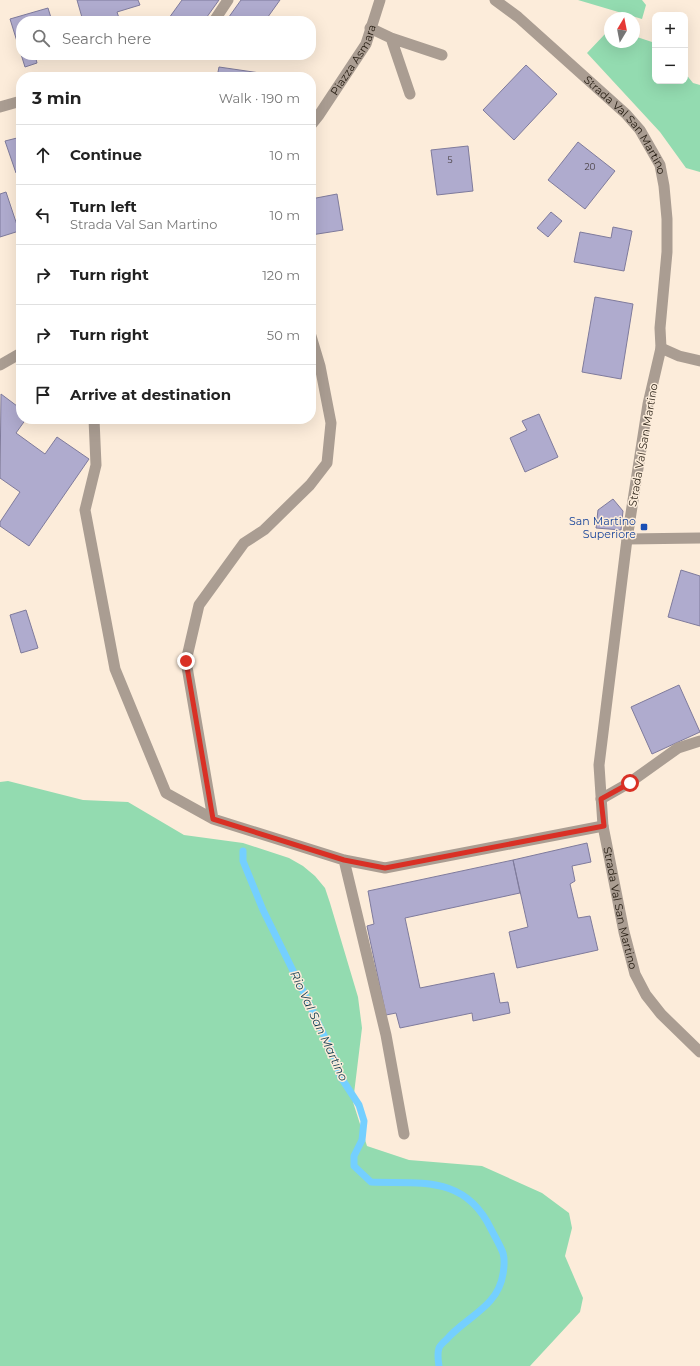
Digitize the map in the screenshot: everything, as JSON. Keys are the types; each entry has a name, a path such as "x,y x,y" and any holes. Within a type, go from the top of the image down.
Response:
{"street":[{"path":"217,16 228,0"},
{"name":"Piazza Asmara","path":"316,119 366,44 380,0"},
{"name":"Strada Val San Martino","path":"495,0 518,17 626,114 640,130 660,165 664,186 667,219 667,252 660,328 661,348 648,404 627,539 599,765 604,826 624,932 635,974 646,995 661,1014 700,1052"},
{"path":"370,28 391,38 442,55"},
{"path":"391,38 410,94"},
{"path":"0,107 16,102"},
{"path":"661,348 679,356 700,361"},
{"path":"213,819 186,661 199,605 244,543 264,530 310,485 326,463 331,423 316,353"},
{"path":"0,365 16,356"},
{"path":"94,424 96,465 85,510 115,669 166,793 213,819 344,860 385,868 604,826"},
{"path":"627,539 700,538"},
{"path":"601,799 630,783 678,748 700,741"},
{"path":"344,860 386,1036 404,1134"}],"green space":[{"path":"578,0 642,0 646,5 642,19 640,18 640,12 618,12"},
{"path":"604,35 604,48 640,48 640,38 652,42 652,84 688,84 688,77 693,83 700,85 700,172 686,168 660,132 587,53"},
{"path":"8,781 83,800 128,802 184,835 243,843 289,858 303,866 315,876 325,888 358,997 362,1028 353,1102 367,1146 409,1160 482,1166 542,1193 569,1213 572,1228 565,1256 583,1298 580,1312 530,1366 0,1366 0,782"}],"building":[{"path":"77,0 138,0 140,5 117,12 118,16 82,16"},
{"path":"182,0 219,0 208,16 170,16"},
{"path":"241,0 280,0 269,16 230,16"},
{"path":"48,8 50,16 20,16"},
{"path":"16,17 16,38 10,19"},
{"path":"23,60 36,60 37,63 25,67"},
{"path":"526,65 557,94 514,140 483,110"},
{"path":"219,67 253,72 218,72"},
{"path":"16,138 16,173 5,141"},
{"path":"578,142 615,171 585,209 548,180"},
{"path":"468,146 473,191 437,195 431,150"},
{"path":"6,192 16,222 16,232 0,237 0,194"},
{"path":"337,194 343,230 316,234 316,198"},
{"path":"551,212 562,221 548,237 537,228"},
{"path":"613,227 632,231 624,271 574,262 580,232 611,238"},
{"path":"595,297 633,304 621,379 582,372"},
{"path":"1,394 16,405 16,424 22,424 16,433 45,454 57,437 89,459 29,546 0,526 0,522 20,492 0,478"},
{"path":"539,414 558,457 525,472 510,438 527,430 522,421"},
{"path":"613,499 623,511 621,530 596,528 598,510"},
{"path":"681,570 700,576 700,626 668,617"},
{"path":"26,610 38,648 21,653 10,615"},
{"path":"679,685 700,732 652,754 631,707"},
{"path":"587,843 591,862 572,866 575,881 570,884 578,918 590,916 598,950 517,968 509,932 528,927 513,860"},
{"path":"513,860 520,893 405,918 420,988 494,973 500,1003 508,1002 510,1013 473,1021 472,1013 400,1028 396,1013 386,1015 367,926 374,924 368,891"}],"waterway":[{"name":"Rio Val San Martino","path":"243,851 243,861 263,910 336,1061 340,1076 359,1105 364,1121 362,1140 354,1156 354,1166 371,1182 424,1184 440,1186 455,1191 468,1199 480,1212 491,1229 503,1253 503,1274 495,1295 480,1311 455,1331 440,1346 438,1350 439,1366"}],"place":[{"name":"San Martino Superiore","path":"644,527"}],"route":[{"path":"186,661 213,819 344,860 385,868 604,826 601,799 630,783"}]}
